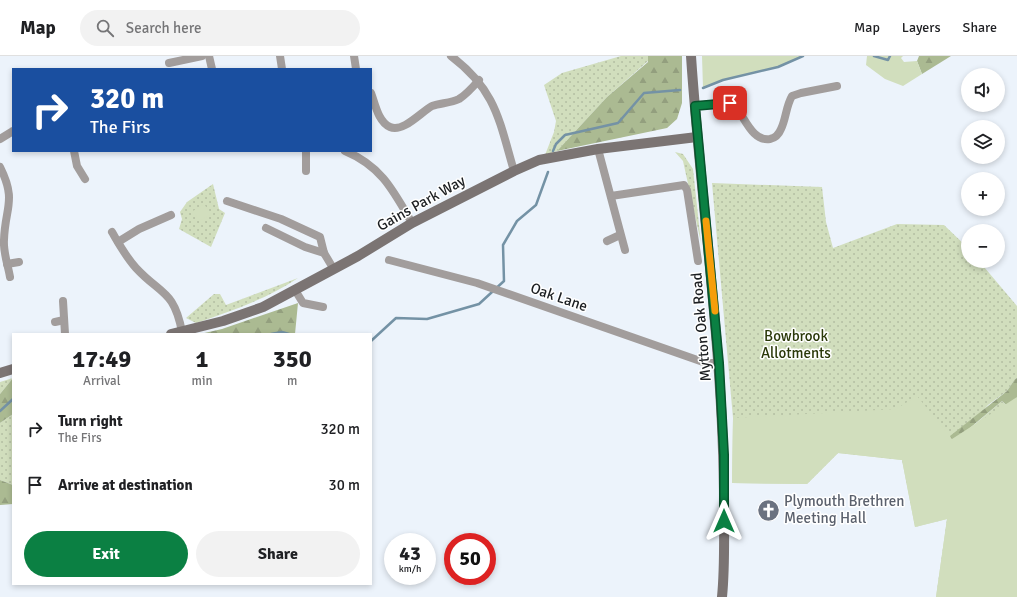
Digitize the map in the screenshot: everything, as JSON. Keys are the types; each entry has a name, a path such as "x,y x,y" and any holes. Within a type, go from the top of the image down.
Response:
{"street":[{"path":"169,63 202,56"},
{"path":"209,56 212,68"},
{"path":"280,56 282,68"},
{"path":"354,56 356,68"},
{"path":"451,56 467,68 479,80 498,117 514,171"},
{"name":"Mytton Oak Road","path":"691,56 697,137 719,363 724,455 722,597"},
{"path":"372,96 377,112 384,122 390,128 399,128 430,107 458,99 466,94 479,80"},
{"path":"695,106 728,102 733,104 754,134 760,138 768,139 776,137 781,130 792,96 801,92 837,86"},
{"path":"0,139 12,132"},
{"name":"Gains Park Way","path":"176,333 263,307 374,247 412,223 514,171 549,158 598,149 697,137"},
{"path":"598,149 625,250"},
{"path":"74,152 77,166 85,179"},
{"path":"347,152 378,171 390,186 412,223"},
{"path":"296,157 305,155 306,171"},
{"path":"0,167 8,184 10,193 4,239 4,248 10,277"},
{"path":"611,196 684,185 687,190 698,261"},
{"path":"227,201 281,219 320,237 324,252 333,268"},
{"path":"118,242 171,215"},
{"path":"266,228 305,247 324,252"},
{"path":"112,232 136,268 167,294 178,316 182,332"},
{"path":"607,241 620,235"},
{"name":"Oak Lane","path":"389,260 500,291 706,363 719,363"},
{"path":"7,264 18,262"},
{"path":"295,290 303,303 323,307"},
{"path":"63,301 66,333"},
{"path":"55,322 64,320"},
{"path":"0,373 12,369"}],"green space":[{"path":"621,56 648,56 648,61 607,97 557,151 545,155 554,132 556,121 544,85 562,73"},
{"path":"648,56 682,56 682,103 677,119 667,128 557,151 607,97 648,62"},
{"path":"702,56 803,56 778,67 723,80 703,88"},
{"path":"867,56 903,56 901,58 904,62 917,61 922,74 903,86 885,79 866,65"},
{"path":"919,56 951,56 922,74 917,61"},
{"path":"675,152 683,154 693,169 701,243 683,161"},
{"name":"Bowbrook Allotments","path":"712,183 822,187 826,222 833,248 897,224 944,225 961,241 961,268 985,268 1017,306 1017,378 1007,391 988,405 953,443 1002,401 1016,415 1017,597 936,597 947,519 915,527 902,460 838,453 807,484 732,483 733,418"},
{"path":"213,184 219,209 225,213 211,247 179,229 182,219 180,212 187,202"},
{"path":"204,204 211,214 200,221 193,211"},
{"path":"298,278 274,292 222,314 196,323 186,318 214,294 220,294 226,305"},
{"path":"298,303 295,333 204,333 222,329"},
{"path":"12,378 0,394 0,382"},
{"path":"1017,378 1017,415 1002,401 952,443 950,436 1007,391"},
{"path":"12,379 12,415 0,423 0,394"},
{"path":"917,396 952,439 1017,397 1017,597 936,597 947,519 915,527 902,460 838,453 807,484 732,483 733,418 896,409"},
{"path":"12,415 12,485 0,480 0,423"},
{"path":"0,480 12,485 12,504 0,505"}],"waterway":[{"path":"703,88 723,80 778,67 803,56"},
{"path":"874,56 888,60 890,56"},
{"path":"553,151 556,144 565,135 618,123 644,93 680,90"},
{"path":"372,340 396,318 427,319 479,304 504,281 503,245 517,221 536,205 548,172"},
{"path":"276,333 286,333"},
{"path":"0,411 12,400"}],"slow traffic":[{"path":"706,221 715,311"}],"place":[{"name":"Plymouth Brethren Meeting Hall","path":"768,510"}],"route":[{"path":"724,521 723,414 695,106 730,103"}]}
